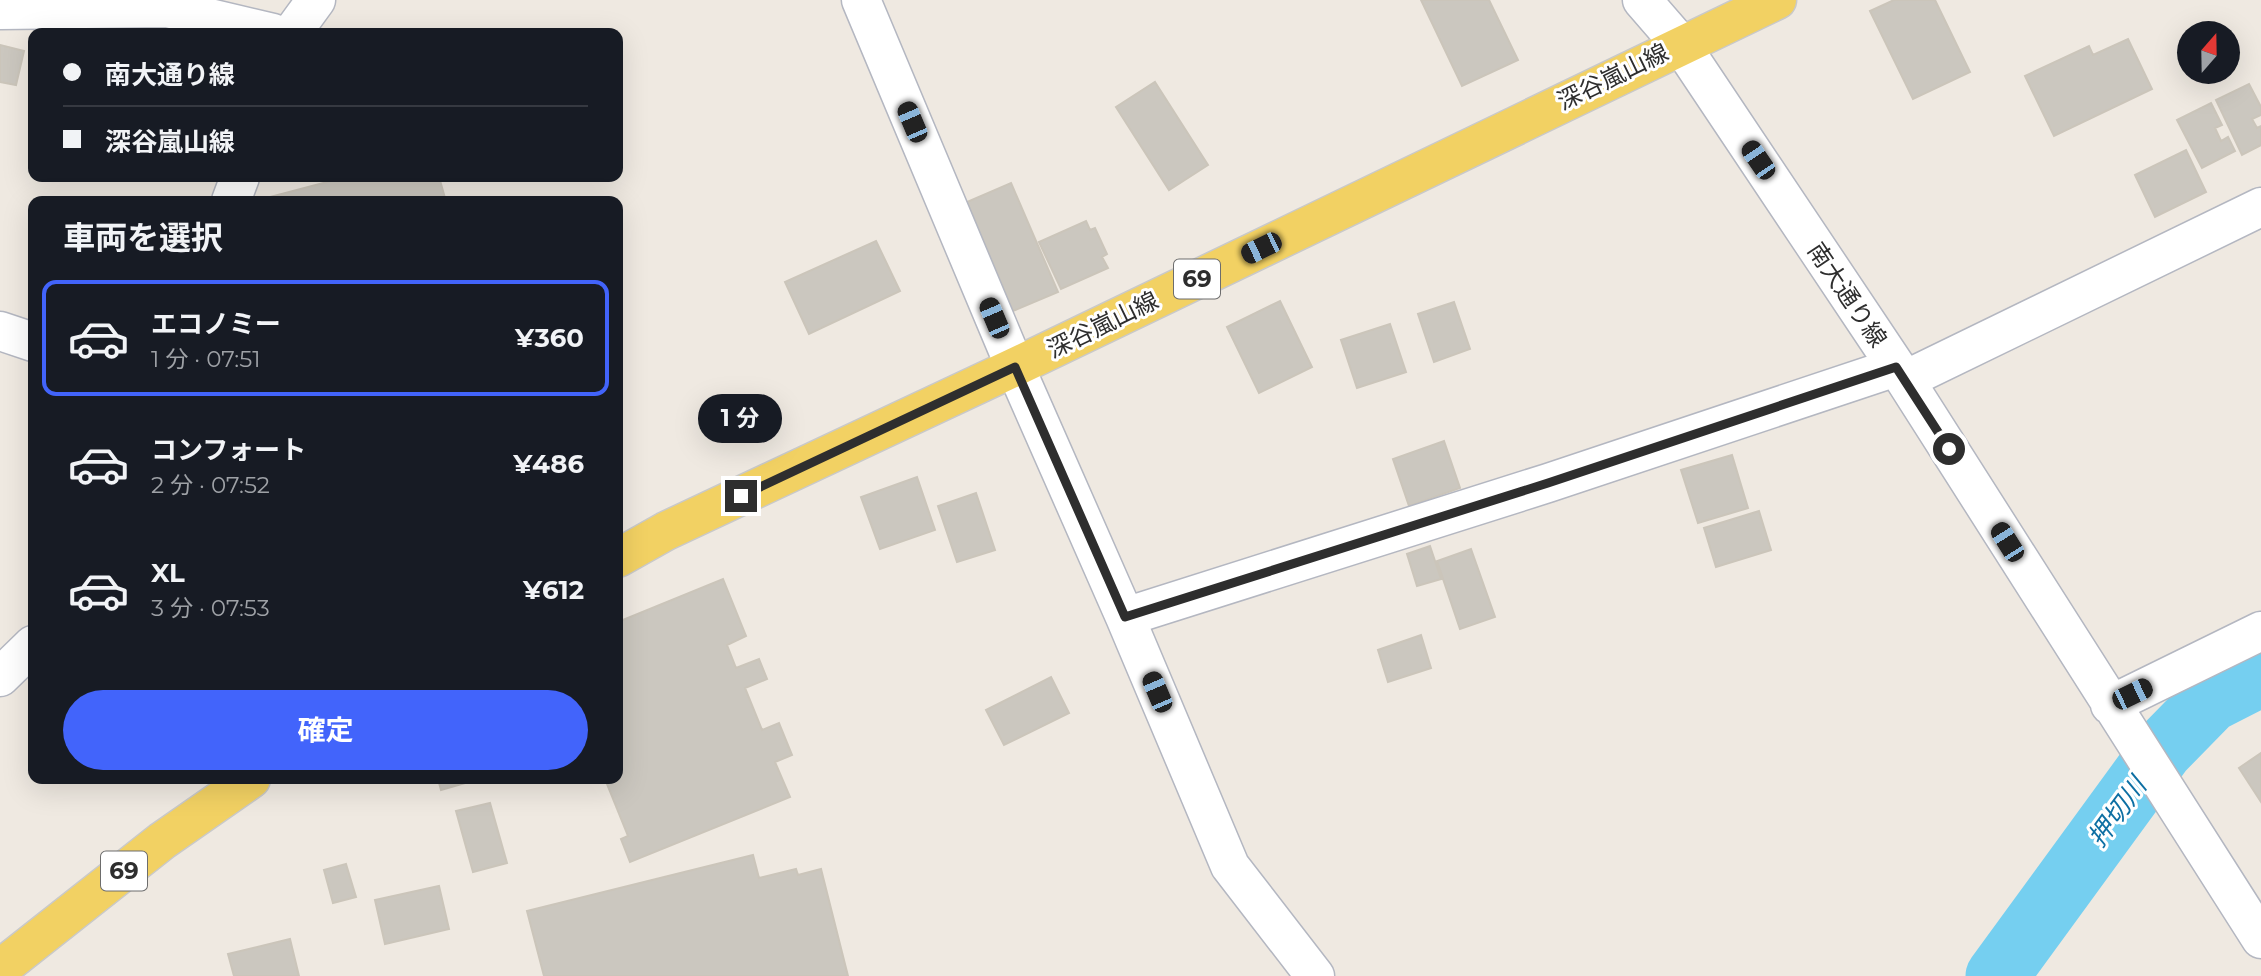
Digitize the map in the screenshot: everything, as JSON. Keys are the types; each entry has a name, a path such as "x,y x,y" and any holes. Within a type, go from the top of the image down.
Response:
{"main road":[{"name":"深谷嵐山線","path":"623,555 666,531 1015,367 1777,0"},
{"name":"69","path":"0,969 162,841 244,784"}],"street":[{"path":"296,28 316,0"},
{"path":"861,0 1015,367 1230,866 1315,976"},
{"name":"南大通り線","path":"1642,0 1681,45 1900,373 2261,939"},
{"path":"0,10 167,8 252,28"},
{"path":"1125,617 1900,373 2261,206"},
{"path":"0,331 28,340"},
{"path":"2110,705 2261,631"},
{"path":"0,677 28,650"}],"building":[{"path":"1421,0 1489,0 1518,60 1462,86"},
{"path":"1894,0 1935,0 1970,72 1913,99 1870,11"},
{"path":"2128,39 2152,89 2054,136 2025,76 2089,46 2093,55"},
{"path":"0,45 24,51 16,85 0,82"},
{"path":"1155,82 1208,165 1169,190 1116,107"},
{"path":"2249,84 2261,107 2261,115 2252,119 2257,128 2261,126 2261,145 2242,155 2216,100"},
{"path":"2211,103 2222,125 2215,128 2221,141 2228,137 2235,151 2202,168 2177,120"},
{"path":"2186,150 2206,192 2155,217 2135,175"},
{"path":"327,182 440,182 444,196 274,196"},
{"path":"1011,183 1058,292 1013,311 967,202"},
{"path":"1086,221 1090,230 1095,228 1107,254 1102,257 1108,268 1061,289 1039,242"},
{"path":"876,241 900,291 809,334 785,282"},
{"path":"1280,301 1312,367 1259,393 1227,327"},
{"path":"1454,302 1470,349 1434,362 1418,314"},
{"path":"1390,324 1406,372 1357,388 1341,340"},
{"path":"1444,441 1460,488 1409,506 1393,459"},
{"path":"1732,455 1748,508 1698,523 1681,470"},
{"path":"917,477 935,530 880,549 861,497"},
{"path":"976,493 995,550 957,562 938,506"},
{"path":"1759,511 1771,550 1716,567 1704,528"},
{"path":"1430,546 1441,579 1417,586 1407,554"},
{"path":"1471,549 1495,617 1460,629 1437,561"},
{"path":"723,579 746,636 727,645 736,668 759,659 767,679 745,688 762,730 779,723 792,755 775,762 790,797 630,862 621,839 628,836 607,784 623,784 623,620"},
{"path":"1421,635 1431,668 1388,682 1378,650"},
{"path":"1051,677 1069,713 1004,745 986,710"},
{"path":"2261,753 2261,802 2239,768"},
{"path":"439,784 462,784 441,790"},
{"path":"490,803 507,863 473,872 456,811"},
{"path":"753,855 759,878 796,869 798,875 821,869 848,976 544,976 527,911"},
{"path":"346,864 356,897 333,903 324,870"},
{"path":"439,886 449,929 385,944 375,900"},
{"path":"290,939 299,976 234,976 228,954"}],"waterway":[{"name":"押切川","path":"1997,976 2162,750 2210,701 2261,675"}],"route":[{"path":"741,496 1015,367 1125,617 1548,483 1896,367 1949,449"}]}
